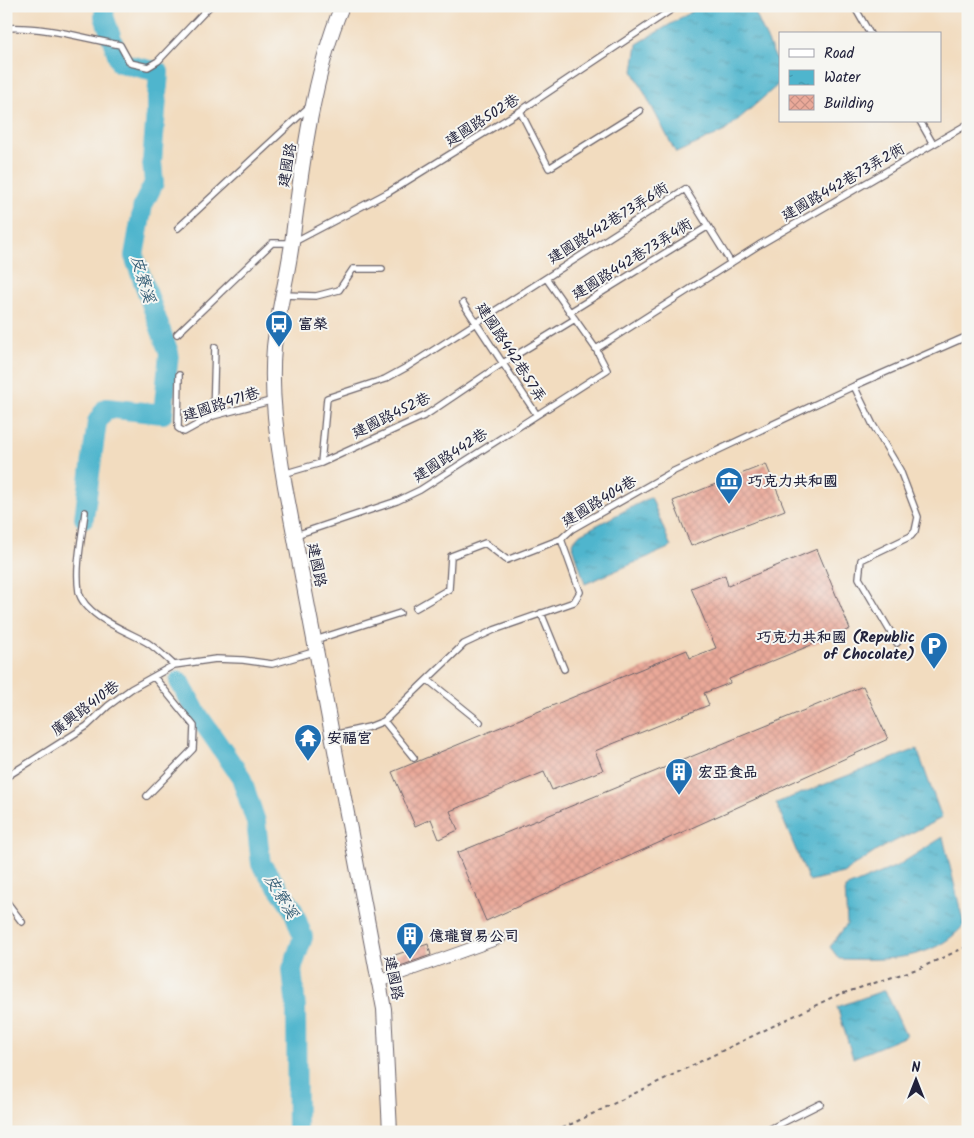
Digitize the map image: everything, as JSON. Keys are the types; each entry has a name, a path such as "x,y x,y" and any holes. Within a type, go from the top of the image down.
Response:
{"street":[{"name":"建國路","path":"342,6 322,65 303,165 274,347 274,400 283,474 294,535 377,982 384,1009 390,1132"},
{"path":"377,982 500,938"}],"lane":[{"path":"6,28 25,27 50,30 120,45 130,63 148,67 158,60 210,6"},
{"name":"建國路502巷","path":"177,334 272,243 292,243 389,192 520,111 677,6"},
{"path":"854,6 869,32"},
{"path":"178,228 316,100"},
{"path":"520,111 549,168 640,111"},
{"path":"921,122 933,144"},
{"name":"建國路442巷73弄2衖","path":"596,349 731,263 968,124"},
{"name":"建國路442巷73弄6衖","path":"321,463 327,398 385,379 407,367 685,189 707,227"},
{"path":"707,227 731,263"},
{"name":"建國路442巷73弄4衖","path":"570,312 707,227"},
{"path":"282,294 316,296 339,290 353,269 382,269"},
{"path":"546,278 596,349"},
{"name":"建國路442巷57弄","path":"463,303 538,415"},
{"name":"建國路452巷","path":"283,474 321,463 426,414 503,363 575,319"},
{"name":"建國路404巷","path":"332,735 369,727 384,721 464,644 494,630 574,602 580,592 561,539 572,528 674,471 854,386 968,336"},
{"path":"214,347 214,416"},
{"name":"建國路442巷","path":"294,535 397,501 420,490 607,370 596,349"},
{"name":"建國路471巷","path":"178,375 178,428 184,432 214,416 274,400"},
{"path":"854,386 873,425 900,470 918,517 915,531 911,536 861,560 859,565 859,578 897,643"},
{"path":"85,512 78,573 80,594 86,605 95,614 150,644 174,665 216,660 243,660 272,664 400,614"},
{"path":"416,608 448,588 451,556 485,543 507,560 561,539"},
{"path":"541,614 564,668"},
{"name":"廣興路410巷","path":"6,777 70,738 87,726 108,706 174,665"},
{"path":"147,796 193,749 194,726 154,677"},
{"path":"428,680 480,722"},
{"path":"384,721 414,758"},
{"path":"6,901 22,922"},
{"path":"764,1132 820,1104"}],"path":[{"path":"555,1132 835,996 920,968 968,946"}],"water":[{"path":"701,6 752,6 779,66 779,84 725,131 676,153 633,71 637,44"},
{"path":"651,497 671,547 585,584 572,543 580,534"},
{"path":"917,749 942,818 883,847 843,873 809,881 776,803"},
{"path":"943,837 964,925 937,946 922,952 890,958 839,959 830,947 847,924 845,888 897,866"},
{"path":"885,990 906,1036 853,1058 837,1007"}],"building":[{"name":"巧克力共和國","path":"766,464 785,510 691,546 673,501"},
{"path":"817,549 850,629 729,679 730,683 704,693 709,705 595,751 603,770 552,790 544,772 450,811 458,830 439,839 431,819 415,826 392,772 687,650 690,658 716,648 691,588 725,575 728,586"},
{"name":"宏亞食品","path":"863,686 888,739 486,921 457,853"},
{"name":"億瓏貿易公司","path":"428,944 431,955 389,970 386,958"}],"waterway":[{"name":"皮寮溪","path":"84,518 97,422 106,408 163,414 169,353 134,256 143,205 154,183 152,162 159,72 120,63 104,16 105,6"},
{"name":"皮寮溪","path":"179,681 198,715 241,777 256,822 261,864 292,907 303,937 292,969 296,1009 297,1132"}],"place":[{"name":"富榮","path":"279,348"},
{"name":"巧克力共和國","path":"729,505"},
{"name":"巧克力共和國 (Republic of Chocolate)","path":"934,670"},
{"name":"安福宮","path":"308,762"},
{"name":"宏亞食品","path":"679,796"},
{"name":"億瓏貿易公司","path":"410,960"}]}
